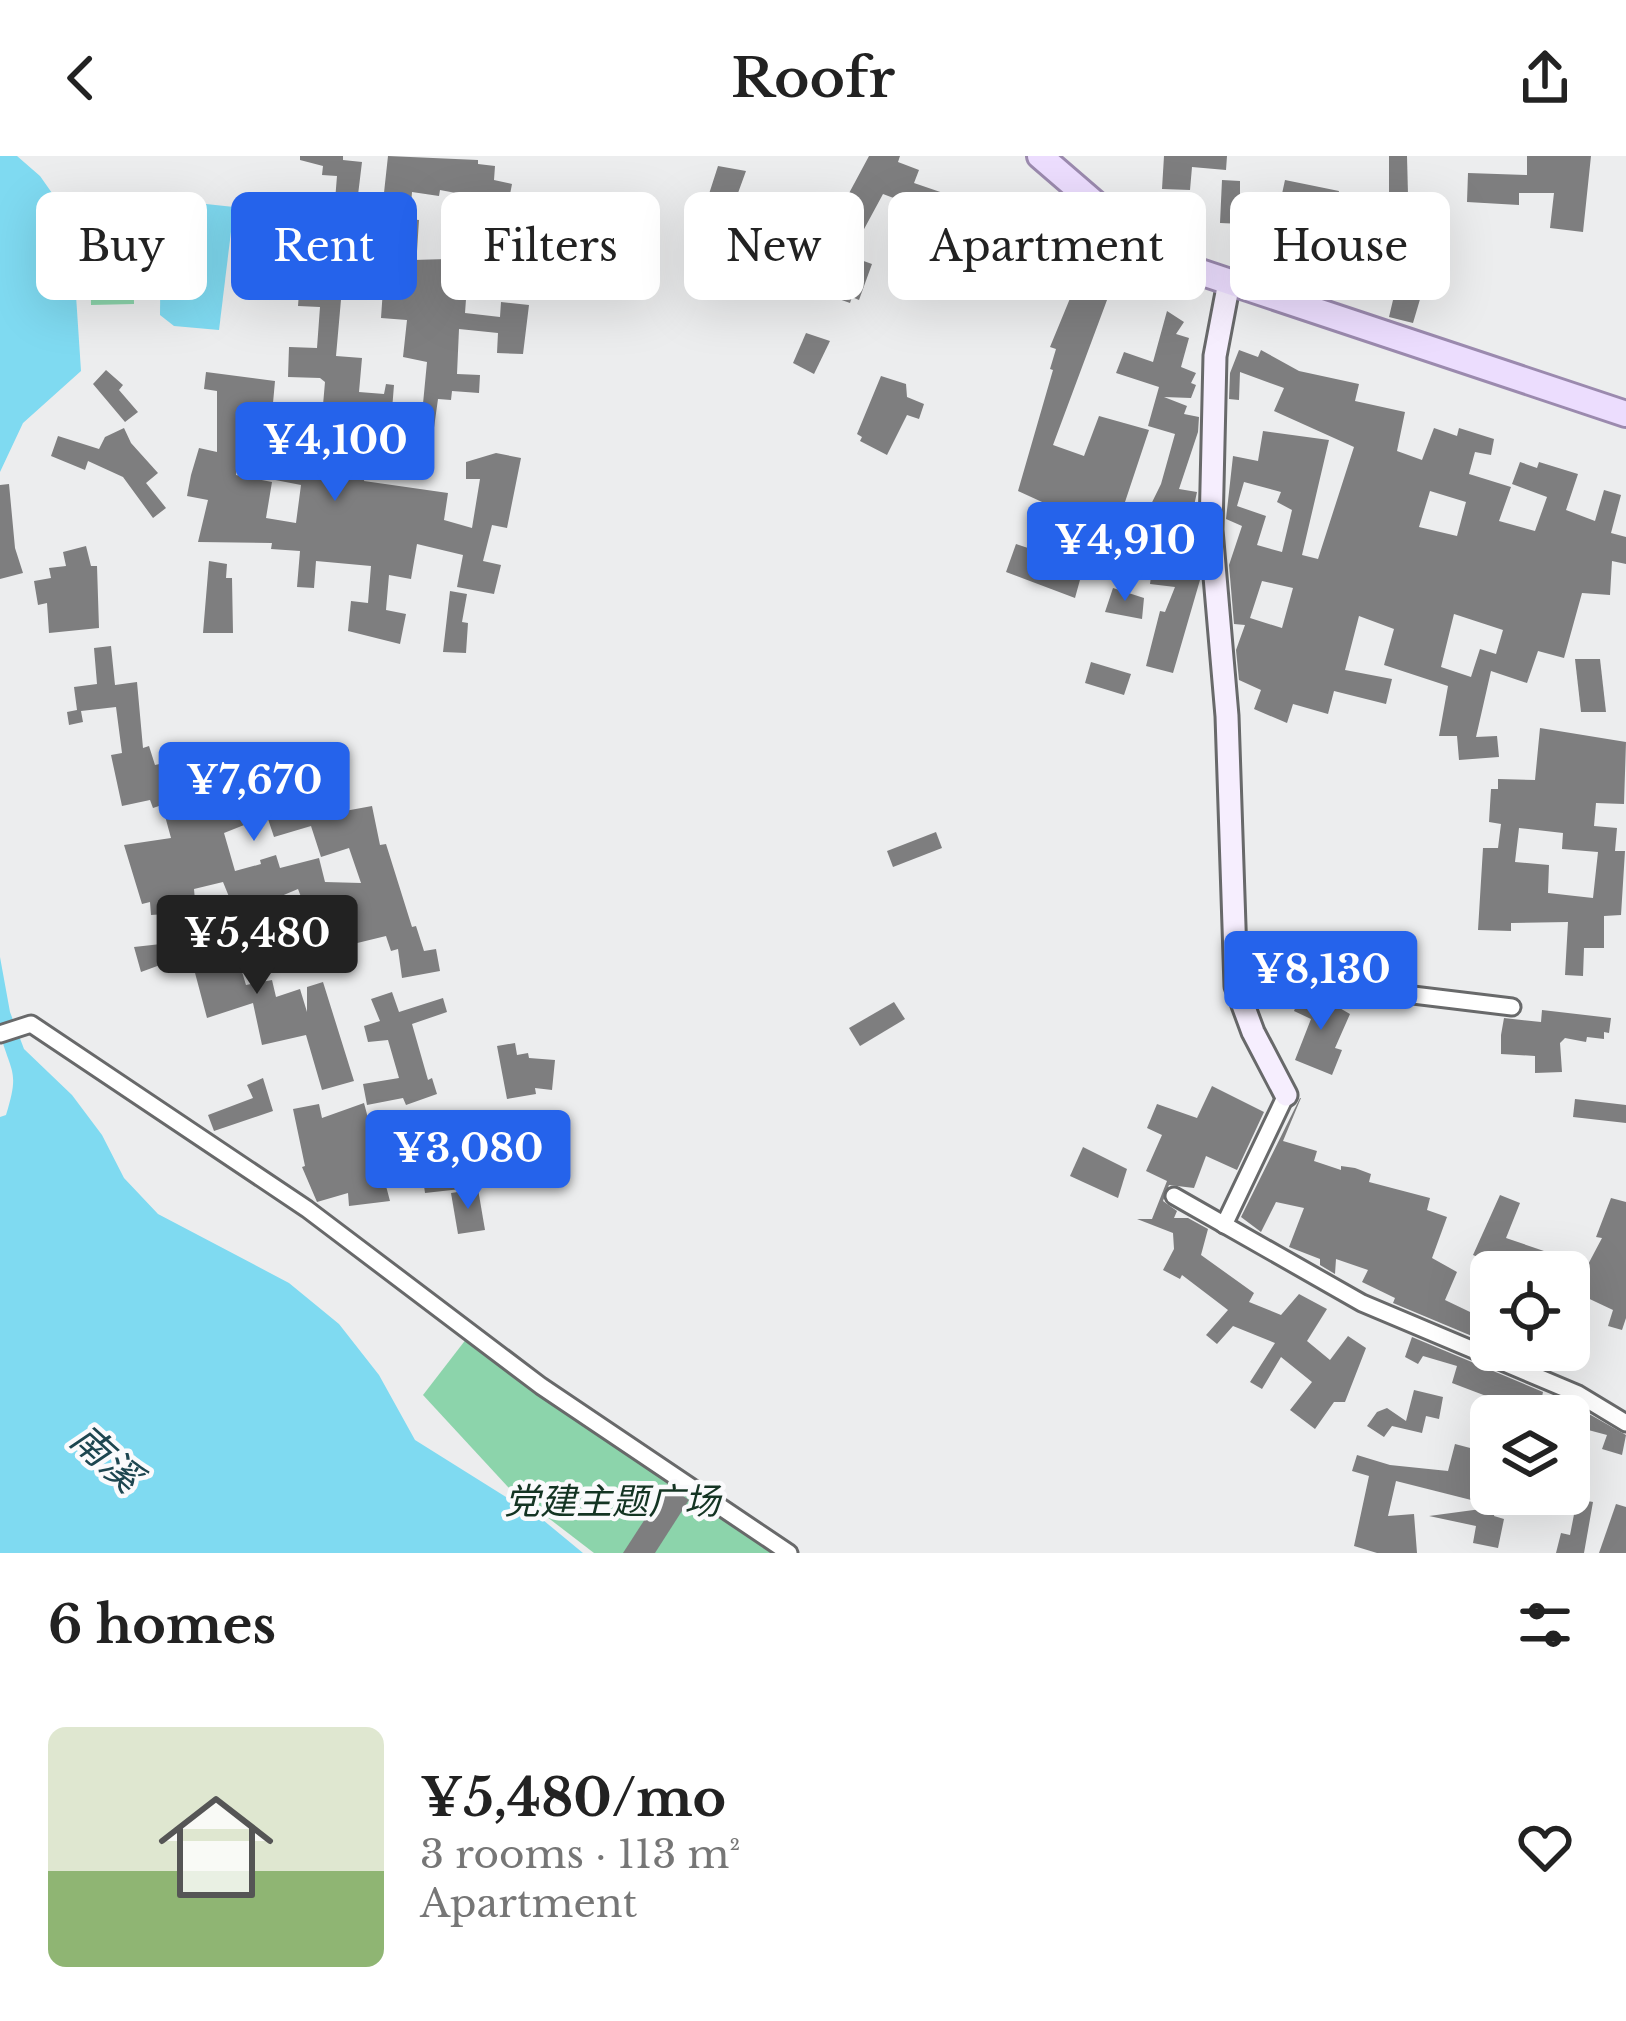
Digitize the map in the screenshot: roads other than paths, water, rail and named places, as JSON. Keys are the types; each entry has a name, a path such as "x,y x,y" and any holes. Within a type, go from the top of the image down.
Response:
{"main road":[{"path":"1040,156 1127,230 1197,271 1626,414"}],"street":[{"path":"1224,1225 1286,1096 1252,1032 1236,986 1227,716 1211,530 1215,356 1229,282"},
{"path":"1235,951 1380,991 1512,1007"},
{"path":"0,1034 31,1024 307,1209 541,1386 790,1553"},
{"path":"1174,1196 1362,1303 1578,1394 1626,1424"}],"water":[{"path":"0,156 17,156 51,192 36,192 36,300 76,300 81,371 23,423 0,472"},
{"path":"207,204 231,207 219,330 174,326 160,315 160,300 207,300"},
{"name":"南溪","path":"0,957 10,1012 24,1049 72,1095 102,1135 124,1178 158,1214 289,1283 339,1324 379,1375 415,1440 543,1520 583,1553 0,1553 0,1117 6,1115 13,1080 0,1033"}],"park label":[{"name":"党建主题广场","path":"612,1501"}]}
